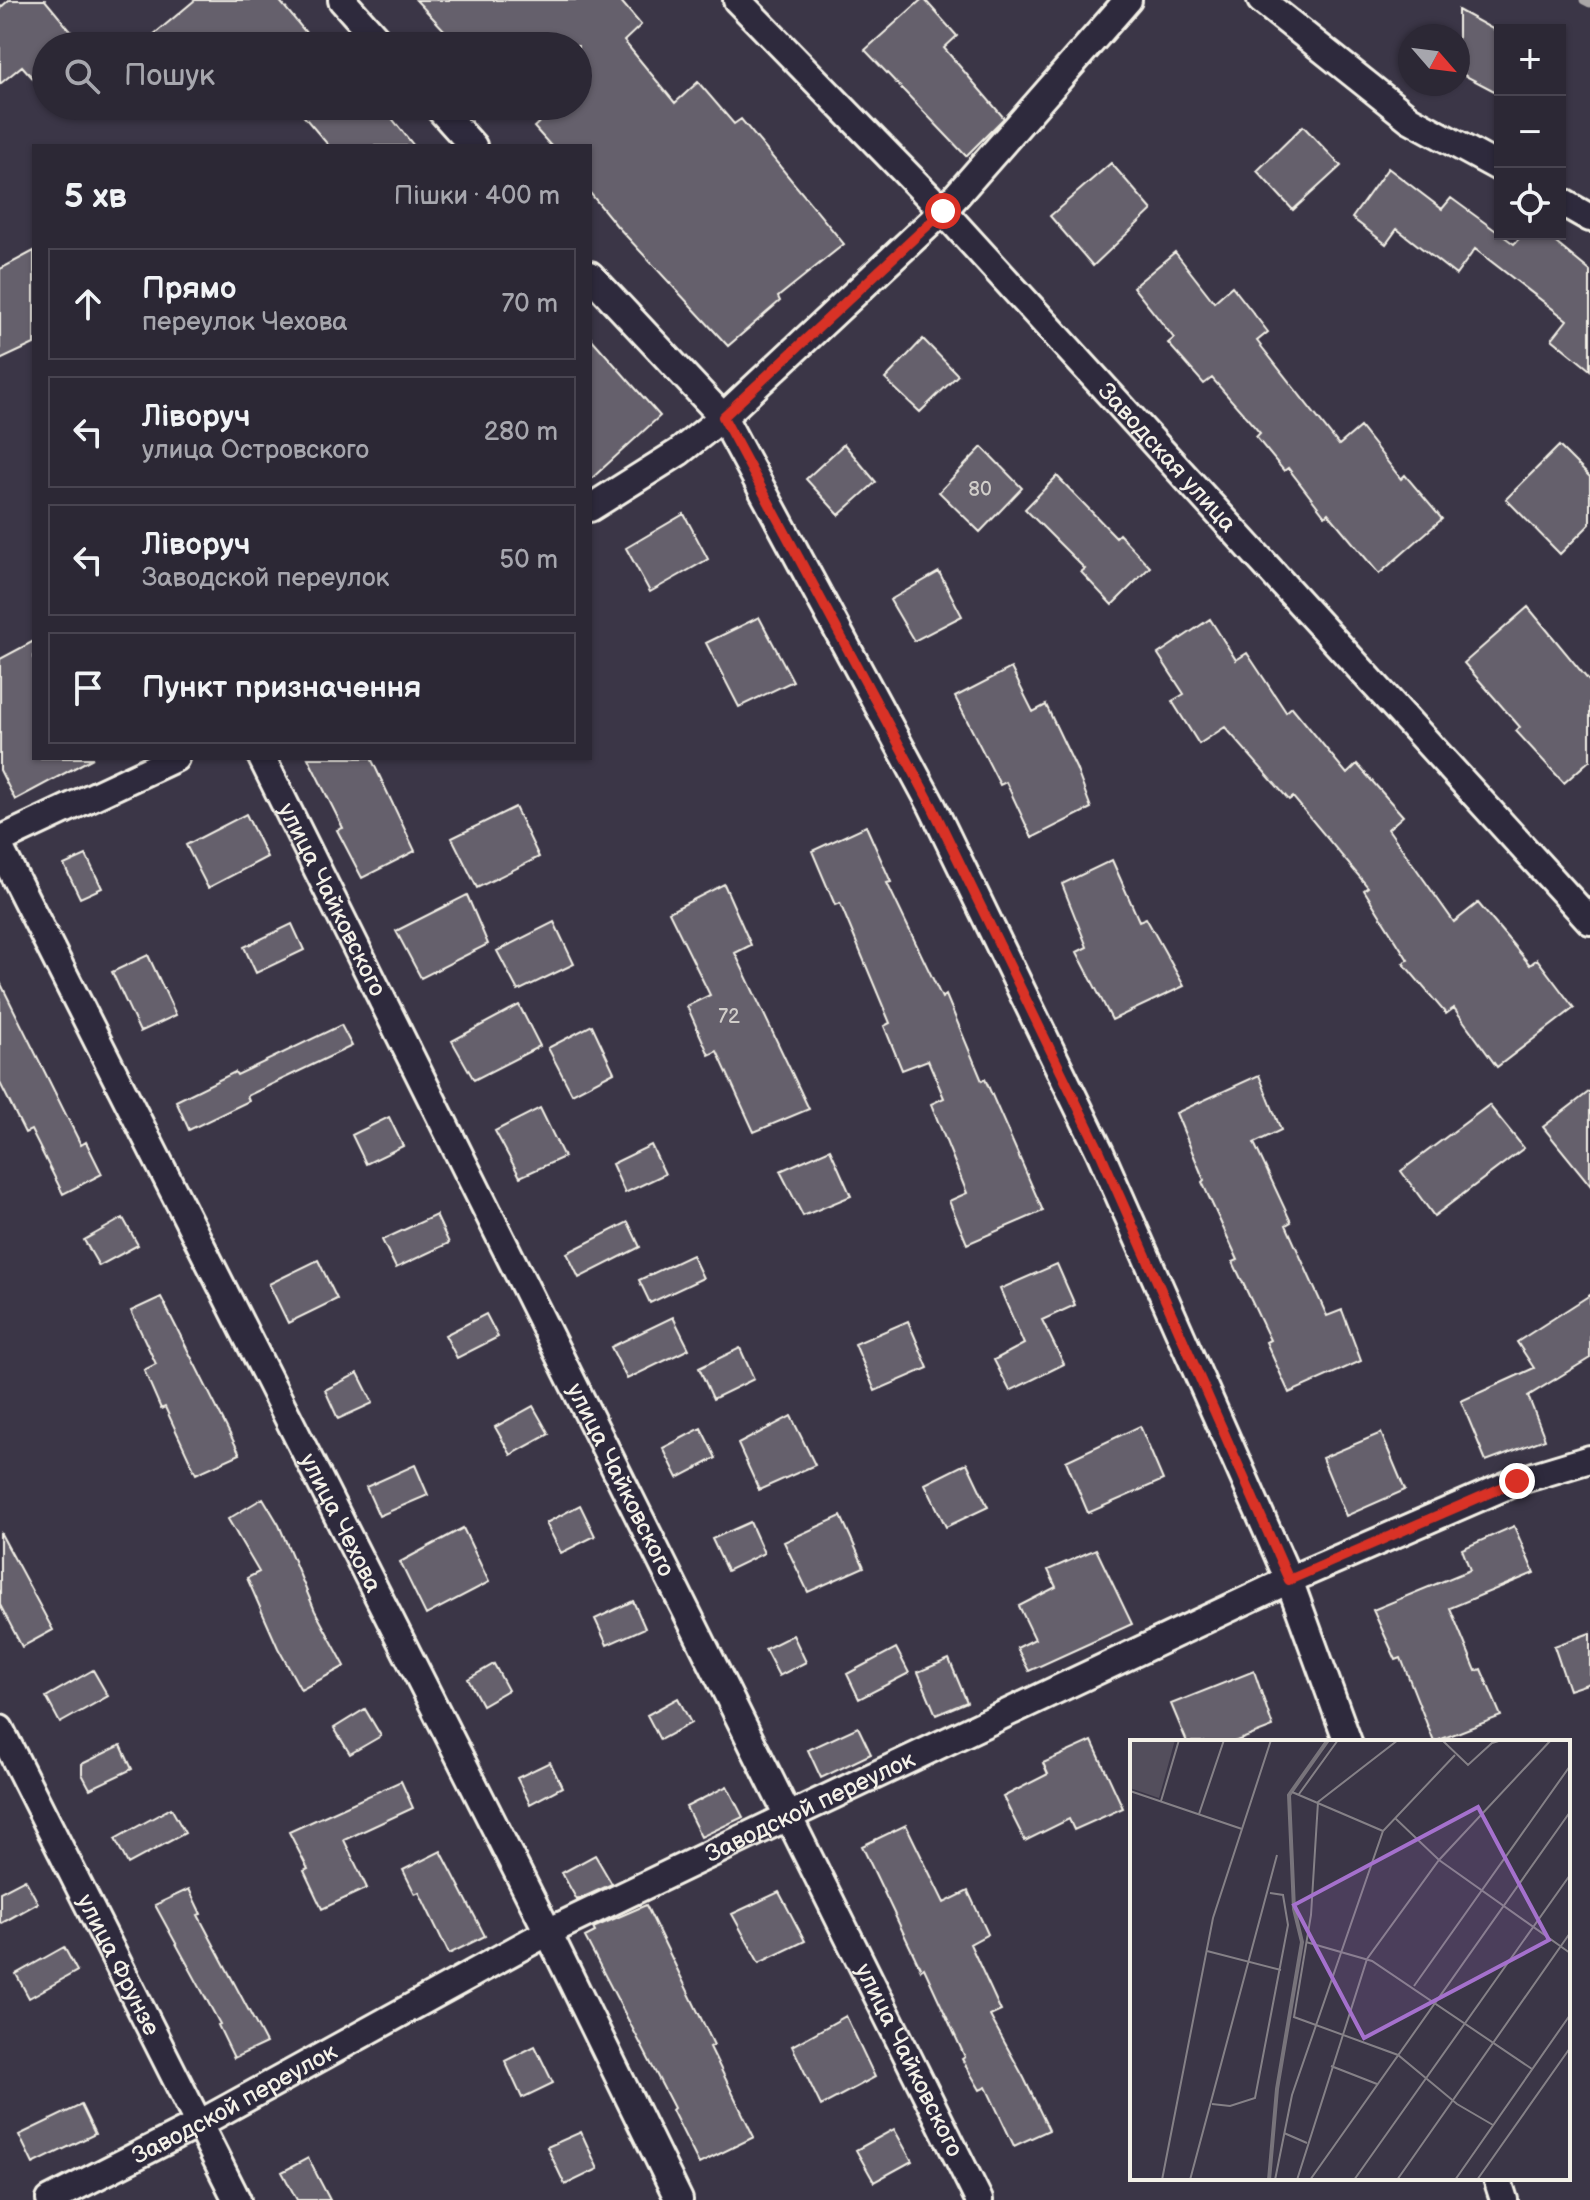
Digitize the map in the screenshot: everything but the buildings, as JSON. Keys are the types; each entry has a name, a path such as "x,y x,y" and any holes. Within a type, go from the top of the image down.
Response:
{"street":[{"path":"342,0 371,32"},
{"name":"Заводская улица","path":"737,0 943,211 1590,921"},
{"path":"592,507 679,452 723,417 943,211 1128,0"},
{"path":"1261,0 1410,119 1494,165"},
{"path":"450,120 471,144"},
{"path":"1566,204 1590,218"},
{"path":"592,277 723,417 946,834 1100,1152 1289,1580 1347,1740"},
{"path":"0,840 171,760"},
{"name":"улица Чайковского","path":"263,760 979,2200"},
{"name":"улица Чехова","path":"0,848 548,1932 679,2200"},
{"name":"Заводской переулок","path":"50,2200 199,2124 548,1932 789,1816 1289,1580 1517,1481 1590,1459"},
{"name":"улица Фрунзе","path":"0,1729 237,2200"},
{"path":"1498,2180 1504,2200"}],"waterway":[{"path":"1584,0 1590,3"}],"route":[{"path":"943,211 723,417 932,806 1100,1152 1289,1580 1517,1481"}]}
